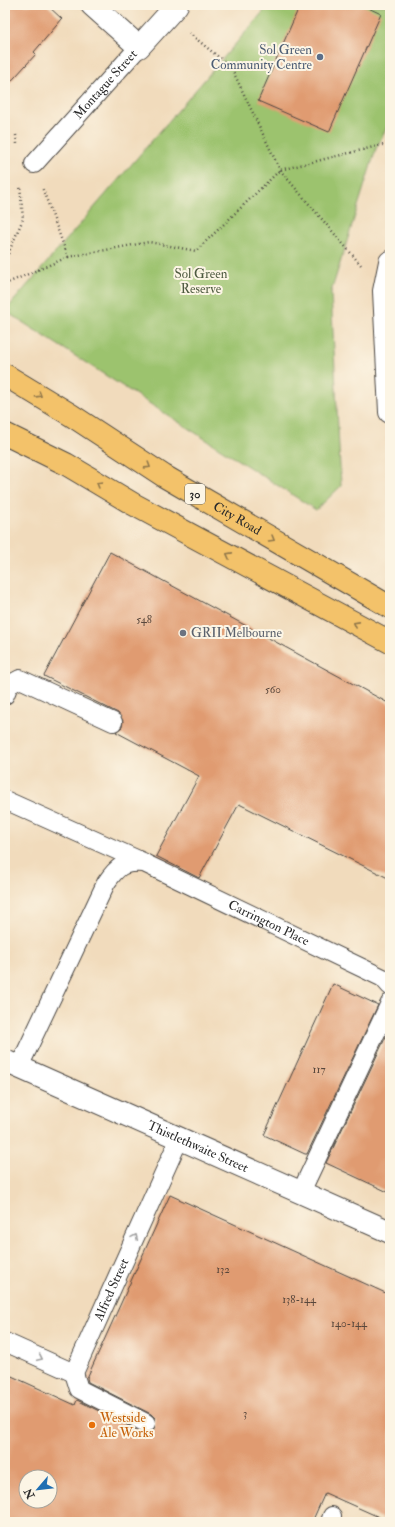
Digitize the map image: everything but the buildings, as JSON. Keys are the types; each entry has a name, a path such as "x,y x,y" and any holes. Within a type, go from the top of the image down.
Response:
{"main road":[{"name":"City Road","path":"5,375 72,415 164,476 390,607"},
{"path":"5,434 66,464 133,504 390,642"}],"street":[{"path":"92,5 139,47"},
{"name":"Montague Street","path":"139,47 172,10"},
{"path":"390,262 384,291 390,412"},
{"name":"Thistlethwaite Street","path":"12,1064 180,1137 390,1232"}],"lane":[{"name":"Montague Street","path":"34,164 139,47"},
{"path":"5,694 10,686 20,679 113,722"},
{"name":"Carrington Place","path":"5,800 144,863 383,978 390,986"},
{"path":"12,1064 106,883 115,870 129,862 144,863"},
{"path":"301,1192 390,1003"},
{"name":"Alfred Street","path":"74,1373 180,1137"},
{"path":"5,1342 74,1373 79,1390 146,1423"}],"path":[{"path":"172,10 232,67 280,170 384,291"},
{"path":"16,135 17,150"},
{"path":"5,284 68,257 149,242 196,251 280,170 390,143"},
{"path":"34,164 68,257"},
{"path":"5,260 23,219 20,181"}],"green space":[{"name":"Sol Green Reserve","path":"269,5 390,5 390,121 376,149 331,292 341,486 316,510 5,311"}],"place":[{"name":"Sol Green Community Centre","path":"320,57"},
{"name":"GRII Melbourne","path":"183,633"},
{"name":"Westside Ale Works","path":"92,1425"}]}
